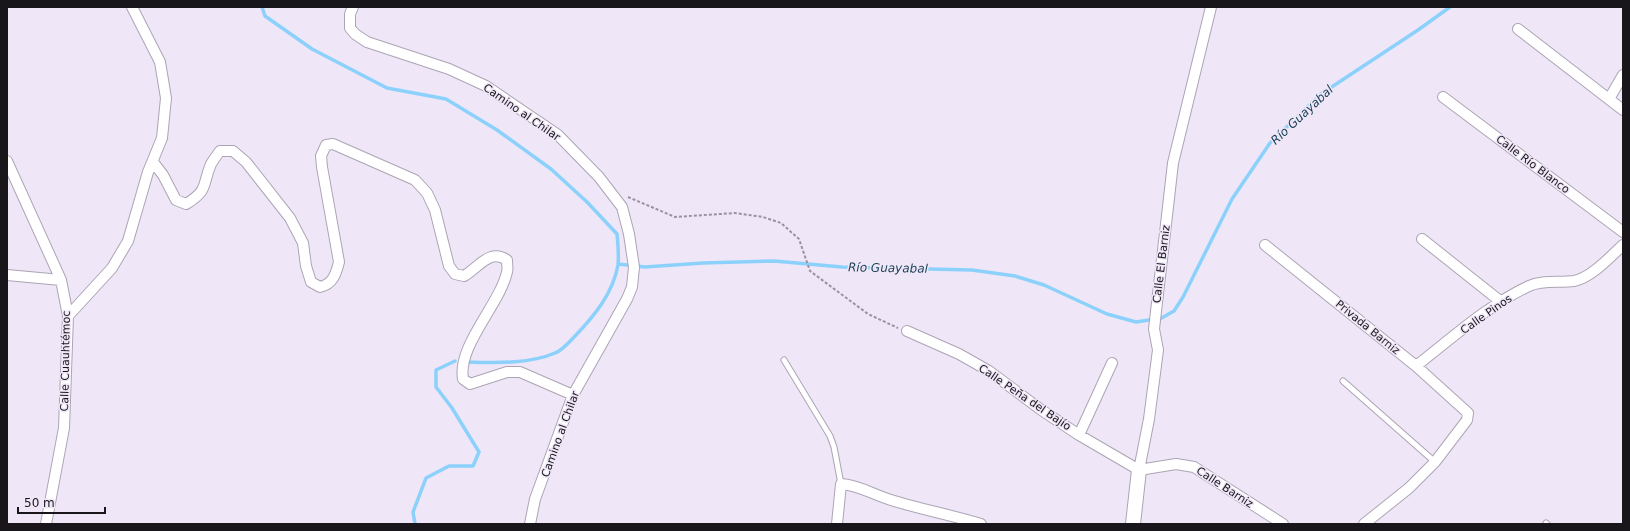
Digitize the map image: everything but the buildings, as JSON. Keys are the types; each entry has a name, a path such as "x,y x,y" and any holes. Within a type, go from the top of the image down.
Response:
{"street":[{"path":"68,316 112,268 128,241 148,172 154,162 162,138 166,98 160,62 132,7"},
{"name":"Camino al Chilar","path":"353,7 350,14 350,28 355,34 368,42 449,69 486,86 558,135 612,193 622,207 629,234 634,266 632,287 627,299 573,395 535,499 530,524"},
{"name":"Calle El Barniz","path":"1133,524 1139,470 1149,419 1158,350 1154,329 1173,163 1211,7"},
{"path":"1518,29 1623,110"},
{"path":"1609,99 1623,75"},
{"name":"Calle Río Blanco","path":"1443,97 1623,232"},
{"path":"154,162 176,200 186,204 196,198 204,187 211,164 220,151 233,151 246,162 290,218 303,243 306,266 311,282 320,287 327,286 336,276 339,262 322,167 321,156 326,145 333,144 415,180 427,193 435,210 449,266 455,274 464,276 492,256 501,255 507,260 507,272 502,286 482,320 469,348 462,371 463,379 470,384 507,372 520,372 573,395"},
{"name":"Calle Cuauhtémoc","path":"7,161 61,280 68,316 64,428 46,524"},
{"path":"1422,239 1500,301"},
{"name":"Privada Barniz","path":"1265,245 1416,366 1468,413 1467,420 1435,462"},
{"name":"Calle Pinos","path":"1416,366 1500,301 1530,286 1587,277 1623,245"},
{"path":"7,275 61,280"},
{"name":"Calle Peña del Bajío","path":"907,331 959,354 989,371 1040,409 1139,470"},
{"path":"1080,435 1112,363"},
{"path":"1364,524 1409,488 1435,462"},
{"name":"Calle Barniz","path":"1139,470 1176,464 1194,466 1283,524"},
{"path":"837,524 841,484 848,484 889,499 981,524"}],"lane":[{"path":"784,360 830,436 834,447 841,484"},
{"path":"1343,381 1435,462"}],"path":[{"path":"612,193 636,200 675,218 735,213 763,217 781,223 799,239 810,270 868,314 907,331"}],"waterway":[{"path":"262,7 265,16 312,49 387,88 446,99 497,130 551,169 587,202 617,234 618,265 616,275 608,294 583,327 564,348 545,357 523,361 467,362"},
{"name":"Río Guayabal","path":"1158,320 1174,311 1183,297 1232,199 1270,143 1321,94 1450,7"},
{"name":"Río Guayabal","path":"618,264 645,267 703,263 774,261 842,267 972,270 1015,276 1044,285 1107,314 1136,322 1149,320"},
{"path":"415,524 413,512 426,478 449,466 473,466 479,452 452,408 436,387 436,370 455,361"}]}
